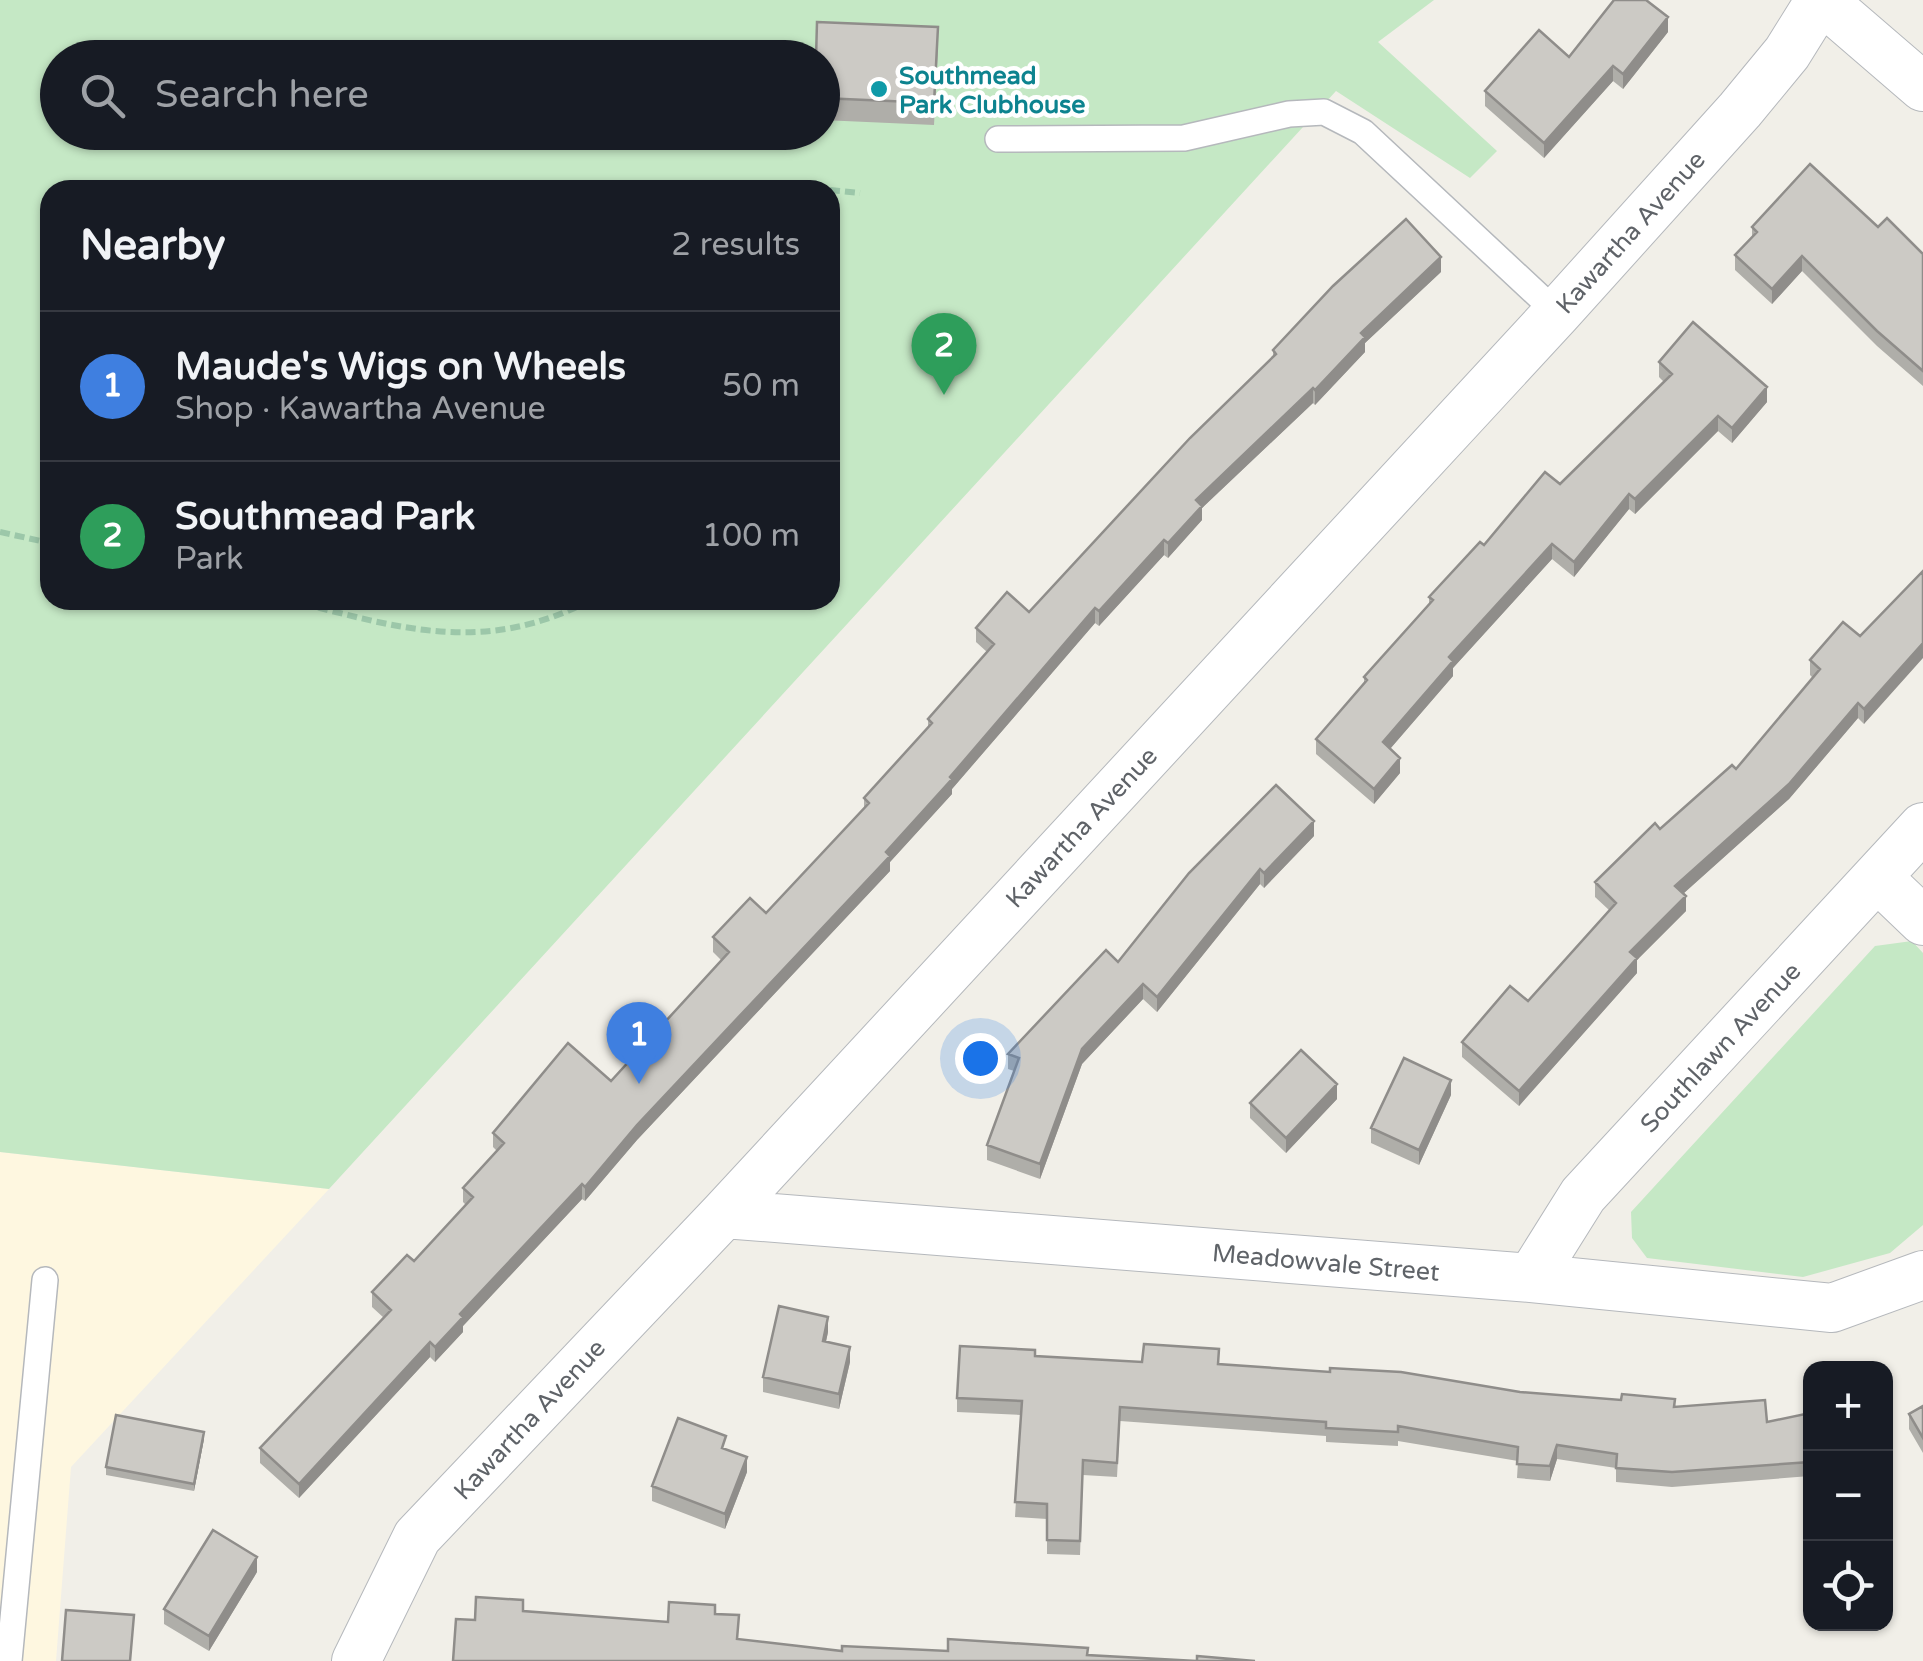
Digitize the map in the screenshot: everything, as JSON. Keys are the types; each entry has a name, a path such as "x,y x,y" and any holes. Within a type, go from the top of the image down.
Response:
{"street":[{"path":"1821,0 1923,86"},
{"name":"Kawartha Avenue","path":"356,1661 417,1537 724,1214 1557,313 1740,110 1787,53 1821,0"},
{"name":"Southlawn Avenue","path":"1531,1278 1583,1195 1923,827"},
{"path":"1877,877 1923,921"},
{"name":"Meadowvale Street","path":"724,1214 1531,1278 1832,1308 1923,1276"}],"lane":[{"path":"998,139 1184,138 1289,114 1324,112 1364,132 1557,313"},
{"path":"9,1661 45,1280"}],"path":[{"path":"840,191 860,193"},
{"path":"0,532 40,541"},
{"path":"329,610 420,632 464,633 509,631 573,610"}],"shaded area":[{"path":"0,1152 329,1189 71,1467 56,1661 0,1661"}],"green space":[{"path":"0,0 1434,0 1378,42 1497,151 1470,178 1336,91 329,1189 0,1152"},
{"path":"1912,941 1923,953 1923,1225 1890,1253 1803,1277 1647,1258 1632,1238 1631,1212 1875,946"}],"building":[{"path":"1614,0 1646,0 1668,17 1623,74 1613,66 1544,143 1485,91 1539,30 1569,57"},
{"path":"817,22 938,27 934,103 840,99 840,40 816,40"},
{"path":"1810,164 1878,227 1887,218 1923,254 1923,371 1802,256 1772,289 1735,255 1757,232 1752,227"},
{"path":"1406,219 1441,257 1361,333 1365,337 1315,390 1196,500 1202,506 1168,543 1164,540 1099,611 1095,608 886,852 890,856 637,1125 585,1187 582,1184 460,1314 463,1317 435,1347 430,1342 299,1484 260,1448 391,1310 372,1292 407,1255 414,1261 473,1197 463,1188 504,1143 493,1133 568,1043 611,1081 729,952 713,937 750,898 766,913 869,803 864,798 932,723 928,719 994,644 976,628 1007,592 1029,612 1190,438 1276,354 1273,350 1333,286"},
{"path":"1693,322 1767,387 1732,428 1718,416 1635,499 1629,494 1574,562 1552,544 1449,657 1453,661 1383,742 1400,758 1374,789 1316,739 1367,680 1364,677 1433,600 1429,597 1480,542 1484,545 1545,472 1560,484 1672,374 1659,362"},
{"path":"1923,571 1923,643 1864,709 1858,703 1789,784 1675,886 1686,896 1630,952 1637,958 1519,1091 1462,1042 1510,986 1528,1001 1616,903 1595,882 1655,823 1660,829 1732,765 1736,769 1820,669 1810,660 1843,622 1860,636"},
{"path":"1276,785 1314,821 1264,873 1260,869 1157,997 1143,984 1082,1049 1040,1164 987,1145 1019,1058 1008,1054 1106,950 1118,962 1189,873"},
{"path":"1301,1050 1337,1084 1286,1138 1250,1103"},
{"path":"1404,1058 1451,1080 1419,1150 1371,1128"},
{"path":"779,1306 828,1317 823,1341 850,1347 839,1394 763,1377"},
{"path":"1144,1344 1219,1349 1218,1364 1330,1372 1330,1368 1401,1372 1520,1392 1621,1400 1622,1394 1675,1399 1674,1407 1765,1400 1767,1422 1803,1414 1803,1463 1672,1472 1616,1468 1617,1454 1557,1445 1550,1466 1517,1464 1518,1447 1398,1426 1398,1432 1326,1428 1326,1422 1120,1407 1117,1463 1083,1460 1080,1541 1047,1540 1047,1504 1015,1502 1022,1401 957,1398 960,1346 1035,1350 1035,1356 1142,1362"},
{"path":"1923,1406 1923,1438 1909,1414"},
{"path":"116,1415 204,1432 194,1484 106,1467"},
{"path":"678,1418 726,1436 722,1448 747,1457 725,1514 652,1486"},
{"path":"213,1530 257,1557 209,1636 164,1609"},
{"path":"476,1597 523,1600 523,1611 668,1622 669,1602 715,1605 715,1614 739,1615 737,1639 842,1651 842,1646 948,1651 948,1639 1088,1648 1087,1655 1197,1661 453,1661 456,1619 475,1620"},
{"path":"66,1610 134,1615 130,1661 62,1661"},
{"path":"1197,1656 1255,1661 1197,1661"}],"place":[{"name":"Southmead Park Clubhouse","path":"879,89"},
{"name":"Southmead Park","path":"944,395"},
{"name":"Maude's Wigs on Wheels","path":"639,1084"}]}
